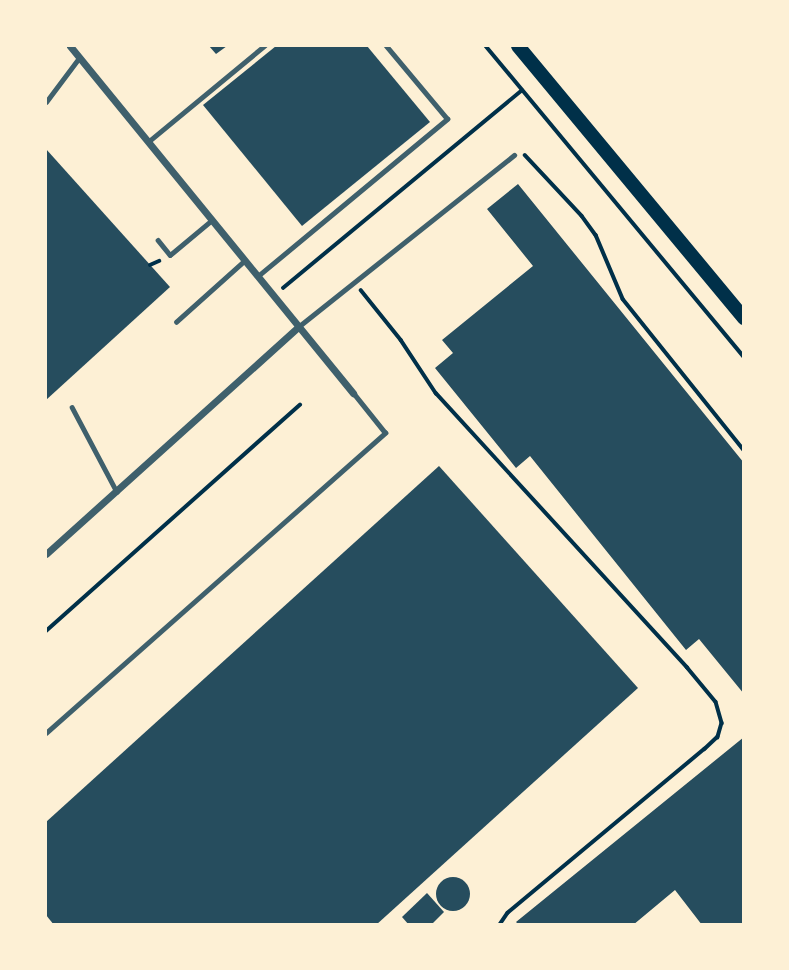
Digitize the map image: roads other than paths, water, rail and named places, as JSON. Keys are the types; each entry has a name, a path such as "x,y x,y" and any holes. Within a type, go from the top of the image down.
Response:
{"main road":[{"path":"518,46 744,318"}],"street":[{"path":"70,46 353,393"},
{"path":"46,554 117,493 298,327"}],"lane":[{"path":"148,142 264,46"},
{"path":"257,277 447,120 386,46"},
{"path":"46,102 79,57"},
{"path":"298,327 514,155"},
{"path":"158,240 170,255 212,220"},
{"path":"176,322 244,261"},
{"path":"46,733 385,433 353,393"},
{"path":"72,407 117,493"}]}
